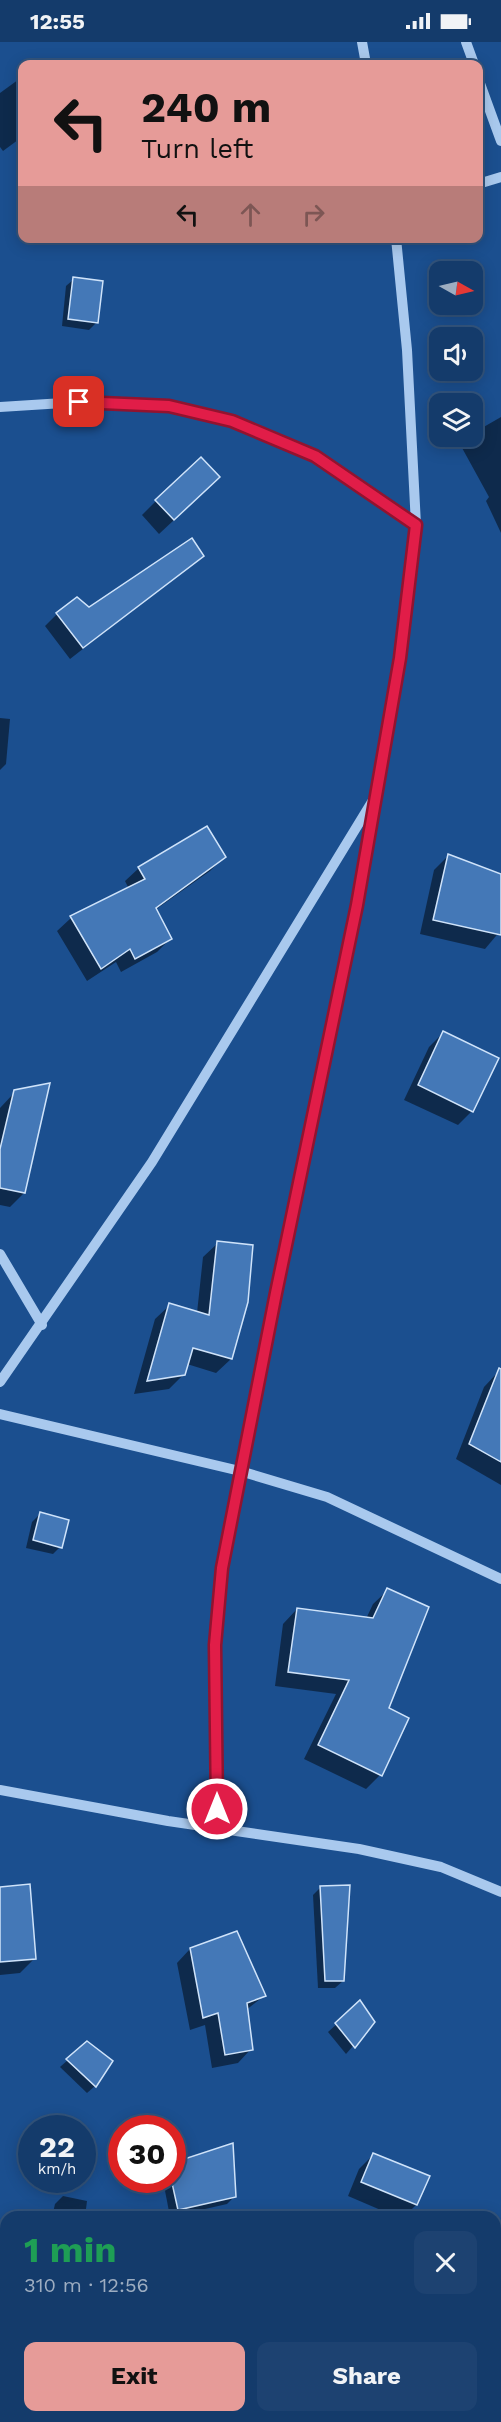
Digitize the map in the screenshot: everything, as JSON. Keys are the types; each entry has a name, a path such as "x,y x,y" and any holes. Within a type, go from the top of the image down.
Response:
{"street":[{"path":"362,42 365,60"},
{"path":"466,42 473,60"},
{"path":"483,92 501,141"},
{"path":"483,182 501,177"},
{"path":"217,1828 215,1645 222,1568 240,1471 353,928 400,658 416,525 407,351 396,243"},
{"path":"0,407 79,402 169,406 232,421 315,456 416,525"},
{"path":"0,1382 42,1325 152,1162 378,792"},
{"path":"0,1254 42,1325"},
{"path":"0,1414 240,1471 327,1497 501,1579"},
{"path":"0,1790 217,1828 359,1849 441,1867 501,1892"}],"building":[{"path":"73,277 103,281 98,323 68,319"},
{"path":"201,457 220,477 174,520 155,500"},
{"path":"192,538 204,556 83,648 56,613 77,597 89,607"},
{"path":"207,826 226,857 156,908 172,939 135,959 130,949 101,969 70,916 145,879 138,867"},
{"path":"448,854 501,874 501,935 433,920"},
{"path":"443,1031 499,1058 473,1112 418,1085"},
{"path":"50,1083 25,1193 0,1188 0,1149 14,1090"},
{"path":"217,1241 253,1245 248,1302 232,1359 193,1348 185,1375 147,1381 169,1303 209,1315"},
{"path":"499,1368 501,1369 501,1462 469,1444"},
{"path":"40,1512 69,1520 62,1548 33,1540"},
{"path":"387,1588 429,1607 389,1708 409,1718 382,1776 318,1745 349,1680 288,1672 297,1608 373,1618"},
{"path":"30,1884 36,1959 0,1962 0,1887"},
{"path":"350,1885 344,1981 325,1981 320,1886"},
{"path":"237,1931 266,1996 247,2003 253,2050 225,2055 218,2013 203,2018 190,1948"},
{"path":"360,2000 375,2022 355,2048 335,2023"},
{"path":"87,2041 113,2061 96,2087 66,2059"},
{"path":"233,2143 236,2197 178,2210 174,2193 186,2193 186,2158"},
{"path":"373,2153 430,2176 417,2205 361,2182"}],"route":[{"path":"79,402 169,406 232,421 315,456 416,525 400,658 353,928 276,1293 222,1568 215,1645 217,1809"}]}
